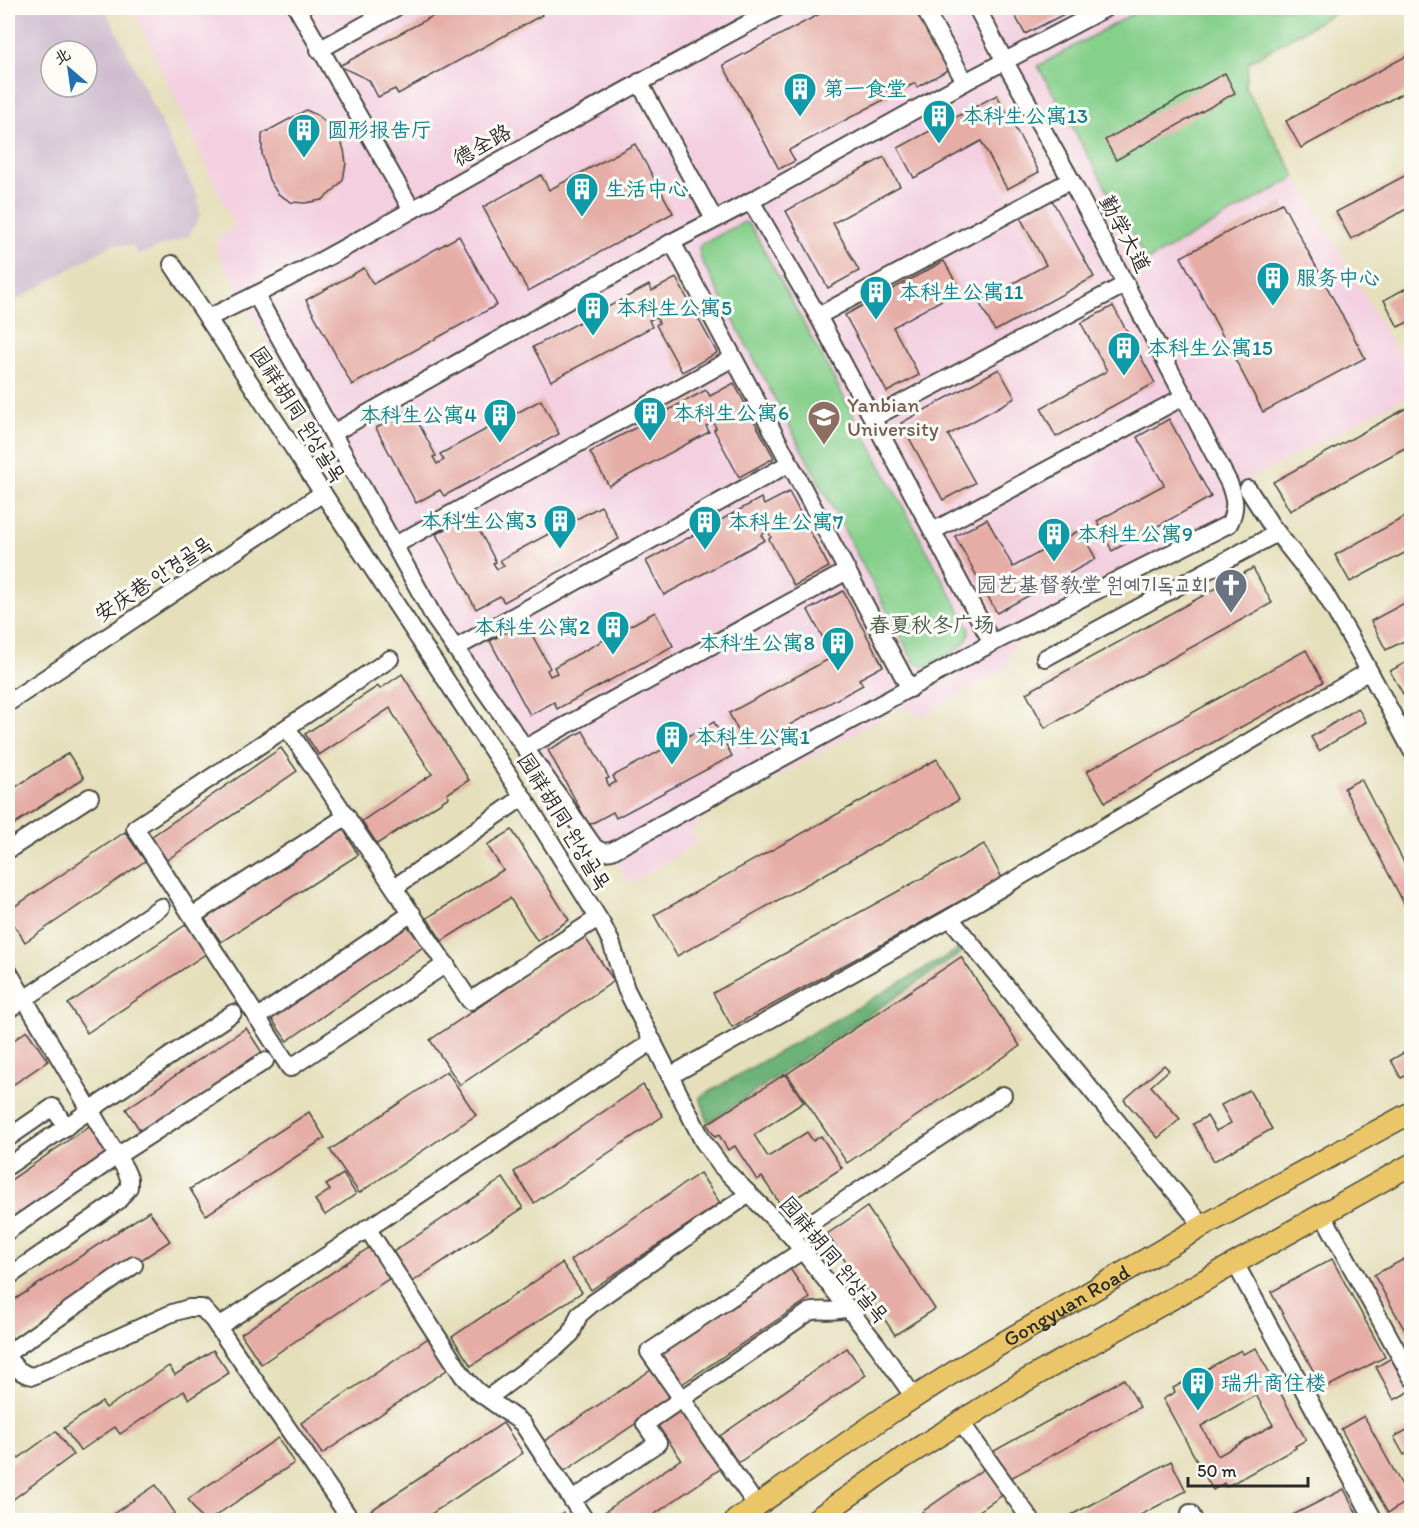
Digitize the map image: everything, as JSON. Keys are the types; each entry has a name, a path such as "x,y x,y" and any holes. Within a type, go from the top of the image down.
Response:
{"main road":[{"name":"Gongyuan Road","path":"736,1521 914,1397 993,1348 1203,1226 1412,1113"},
{"path":"815,1521 903,1458 1024,1381 1412,1164"}],"street":[{"path":"297,8 412,210"},
{"path":"319,50 395,8"},
{"name":"德全路","path":"207,318 256,295 777,8"},
{"path":"924,8 965,82"},
{"name":"勤学大道","path":"256,295 435,619 595,848 603,852 612,851 992,643 1229,524 1235,511 1236,501 1229,483 1185,396 977,8"},
{"path":"333,433 672,242 1106,8"},
{"path":"639,82 714,219"},
{"path":"818,316 1071,180"},
{"path":"751,201 818,316 992,643"},
{"path":"672,242 910,689"},
{"name":"园祥胡同 원상골목","path":"172,264 523,797 598,918 611,942 627,989 703,1141 721,1166 803,1250 914,1397"},
{"path":"873,418 1126,284"},
{"path":"394,545 733,358"},
{"path":"933,531 1185,396"},
{"path":"456,648 790,463"},
{"path":"1248,489 1277,533 1324,592 1412,751"},
{"name":"安庆巷 안경골목","path":"8,703 323,493"},
{"path":"1046,658 1277,533"},
{"path":"525,748 847,571"},
{"path":"390,659 135,828 290,1068 446,964"},
{"path":"670,1076 950,918 1369,671"},
{"path":"287,728 470,1001 598,918"},
{"path":"8,850 90,797"},
{"path":"395,888 523,797"},
{"path":"192,916 347,816"},
{"path":"8,1010 161,907"},
{"path":"257,1018 412,913"},
{"path":"950,918 1203,1226"},
{"path":"8,971 129,1178 129,1187 118,1201 8,1277"},
{"path":"8,1166 233,1013"},
{"path":"218,1327 653,1041"},
{"path":"8,1231 117,1156 265,1061"},
{"path":"791,1236 1003,1095"},
{"path":"8,1137 53,1107 66,1126"},
{"path":"488,1398 557,1347 571,1334 579,1316 593,1303 749,1194"},
{"path":"1322,1213 1412,1378"},
{"path":"368,1228 463,1376 522,1424 585,1521"},
{"path":"757,1506 649,1352 803,1250"},
{"path":"1235,1263 1374,1521"},
{"path":"8,1353 134,1265"},
{"path":"8,1358 24,1375 33,1376 172,1313 189,1308 202,1308 218,1327 351,1521"},
{"path":"572,1500 658,1443 645,1424 809,1312 818,1310 837,1312 847,1308"},
{"path":"960,1421 1031,1521"}],"shaded area":[{"path":"8,8 105,8 198,198 200,215 189,236 138,255 133,246 113,244 8,305"},
{"name":"Yanbian University","path":"135,8 1343,8 1249,61 1245,87 1411,376 1411,394 1237,486 1248,509 1244,518 1014,642 1007,668 922,716 903,706 701,820 691,831 698,843 629,884 614,858 596,862 427,619 333,444 323,447 216,249 220,236 235,227 134,12"}],"green space":[{"path":"1143,8 1343,8 1249,62 1245,87 1296,177 1147,261 1038,66"},
{"name":"春夏秋冬广场","path":"744,222 753,230 969,628 969,635 961,646 928,665 923,667 914,662 700,257 699,247 702,244"},
{"path":"964,946 969,948 708,1123 700,1097"}],"building":[{"path":"448,8 545,8 539,11 542,15 398,94 395,89 378,97 369,80 339,66"},
{"name":"第一食堂","path":"831,8 915,8 948,70 917,87 915,83 789,150 795,161 779,169 723,65"},
{"path":"1011,8 1076,8 1025,34"},
{"path":"1412,53 1412,88 1301,148 1286,121"},
{"path":"1225,73 1235,93 1116,160 1105,140"},
{"name":"本科生公寓13","path":"997,95 1039,172 1007,189 981,141 914,178 898,148"},
{"name":"圆形报告厅","path":"306,110 319,116 339,136 346,163 343,180 322,200 305,203 291,202 278,194 269,180 262,154 262,134"},
{"name":"生活中心","path":"635,144 673,213 528,291 483,207 541,175 549,190"},
{"path":"884,157 900,186 833,223 859,271 828,288 786,211"},
{"path":"1412,172 1412,206 1351,239 1336,212"},
{"path":"1052,200 1094,277 995,331 979,302 1046,265 1020,217"},
{"name":"服务中心","path":"1282,203 1365,358 1263,412 1181,257"},
{"path":"459,236 497,305 352,385 306,300 364,268 373,284"},
{"name":"本科生公寓11","path":"944,261 960,290 893,327 919,375 887,392 845,315"},
{"name":"本科生公寓5","path":"676,278 717,353 682,372 656,325 659,323 656,317 649,320 652,327 551,381 533,347 649,285 652,291"},
{"path":"1412,285 1412,320 1398,327 1384,300"},
{"name":"本科生公寓15","path":"1113,306 1155,383 1056,437 1041,408 1107,371 1081,323"},
{"path":"999,369 1015,398 948,435 975,483 943,500 901,423"},
{"name":"本科生公寓6","path":"734,383 774,458 739,477 714,430 716,428 713,422 706,426 709,432 609,486 590,452 706,390 710,396"},
{"name":"本科生公寓4","path":"541,400 559,434 444,496 440,490 416,503 376,428 411,409 436,456 433,457 437,464 444,460 440,454"},
{"path":"1412,405 1412,444 1290,511 1273,482"},
{"path":"1169,419 1211,497 1112,551 1097,521 1164,485 1137,437"},
{"name":"本科生公寓7","path":"789,492 829,567 794,586 769,539 771,537 768,531 761,535 765,540 664,595 646,561 761,498 764,505"},
{"name":"本科生公寓3","path":"601,506 619,539 504,602 500,596 476,609 436,534 471,515 496,562 493,563 497,569 504,566 500,560"},
{"path":"1412,513 1412,549 1350,582 1335,555"},
{"name":"本科生公寓9","path":"987,519 1013,567 1080,530 1096,559 997,613 955,536"},
{"path":"1253,568 1272,603 1045,728 1026,693"},
{"name":"本科生公寓8","path":"843,591 883,666 859,679 863,685 747,748 729,713 829,659 833,665 839,661 836,655 833,657 808,610"},
{"path":"1412,599 1412,637 1386,650 1371,621"},
{"name":"本科生公寓2","path":"655,612 673,646 557,709 554,702 530,715 490,641 525,622 550,668 547,670 550,676 557,673 554,667"},
{"path":"1306,650 1323,682 1105,802 1087,771"},
{"path":"1412,659 1412,689 1403,694 1390,671"},
{"path":"402,674 469,780 447,794 449,797 377,844 362,821 432,774 390,708 319,755 305,734 378,686 380,689"},
{"path":"1358,708 1366,722 1319,751 1311,737"},
{"name":"本科生公寓1","path":"714,722 732,756 616,818 613,812 589,825 548,750 583,731 609,778 606,779 609,786 616,782 613,776"},
{"path":"281,748 297,771 161,864 145,841"},
{"path":"68,753 84,778 8,828 8,792"},
{"path":"937,759 959,800 677,956 654,915"},
{"path":"1361,779 1412,878 1412,919 1344,788"},
{"path":"342,827 358,855 221,942 205,919"},
{"path":"512,830 569,920 537,941 510,898 442,941 427,918 503,870 487,845"},
{"path":"125,832 145,861 25,942 8,915 8,911"},
{"path":"984,844 1002,878 732,1027 713,993"},
{"path":"187,924 207,953 87,1033 68,1004"},
{"path":"407,925 423,947 287,1041 271,1018"},
{"path":"584,936 614,981 460,1085 430,1040"},
{"path":"961,957 1020,1046 847,1163 787,1074"},
{"path":"246,1028 263,1054 143,1135 126,1109"},
{"path":"27,1031 48,1061 8,1088 8,1044"},
{"path":"1412,1048 1412,1073 1401,1078 1391,1060"},
{"path":"1164,1065 1169,1070 1151,1086 1180,1119 1158,1138 1124,1100"},
{"path":"447,1071 476,1115 359,1193 330,1150"},
{"path":"785,1074 804,1102 754,1135 768,1157 807,1132 813,1141 821,1136 842,1168 782,1207 762,1177 757,1180 735,1146 728,1150 719,1135 715,1137 707,1124"},
{"path":"643,1085 663,1116 534,1203 514,1172"},
{"path":"1249,1090 1272,1129 1214,1161 1193,1124 1207,1116 1216,1131 1231,1123 1221,1105"},
{"path":"309,1112 325,1138 206,1215 190,1189"},
{"path":"92,1124 111,1152 8,1223 8,1182"},
{"path":"700,1173 720,1203 591,1290 571,1260"},
{"path":"343,1174 356,1194 325,1215 315,1200 330,1190 326,1185"},
{"path":"503,1178 523,1208 412,1282 393,1252"},
{"path":"867,1207 935,1309 895,1335 827,1234"},
{"path":"149,1211 170,1241 15,1343 8,1331 8,1304"},
{"path":"370,1247 390,1278 261,1364 241,1334"},
{"path":"1412,1255 1412,1343 1374,1275"},
{"path":"1332,1259 1385,1357 1323,1389 1271,1292"},
{"path":"562,1263 582,1292 471,1366 452,1337"},
{"path":"789,1267 810,1298 682,1384 661,1354"},
{"path":"430,1337 451,1367 322,1454 301,1423"},
{"path":"847,1348 866,1375 738,1463 720,1436"},
{"name":"瑞升商住楼","path":"1256,1348 1306,1440 1295,1446 1296,1448 1226,1487 1224,1483 1213,1490 1163,1399 1175,1392 1173,1388 1241,1350 1243,1354","holes":["1256,1395 1273,1425 1218,1456 1201,1426"]},
{"path":"213,1350 229,1373 189,1399 184,1391 120,1434 115,1427 80,1451 64,1428 102,1402 106,1408 169,1366 175,1375"},
{"path":"1395,1356 1412,1390 1394,1400 1376,1367"},
{"path":"654,1368 674,1398 563,1472 543,1442"},
{"path":"1124,1379 1140,1407 1009,1479 994,1451"},
{"path":"682,1409 723,1467 646,1520 593,1520 681,1459 658,1426"},
{"path":"1364,1416 1410,1500 1388,1513 1341,1429"},
{"path":"503,1423 523,1453 422,1520 377,1520 370,1511"},
{"path":"1412,1427 1412,1450 1404,1455 1394,1437"},
{"path":"56,1431 73,1455 8,1503 8,1466"},
{"path":"278,1438 294,1463 209,1520 202,1520 188,1499"},
{"path":"1171,1461 1186,1491 1131,1520 1062,1520"},
{"path":"985,1468 1004,1494 966,1520 927,1520 922,1512"},
{"path":"156,1485 175,1513 164,1520 109,1520 107,1518"},
{"path":"1344,1489 1359,1518 1355,1520 1283,1520"},
{"path":"563,1513 568,1520 552,1520"}],"place":[{"name":"第一食堂","path":"800,118"},
{"name":"本科生公寓13","path":"939,145"},
{"name":"圆形报告厅","path":"304,159"},
{"name":"生活中心","path":"582,218"},
{"name":"服务中心","path":"1273,307"},
{"name":"本科生公寓11","path":"876,321"},
{"name":"本科生公寓5","path":"593,337"},
{"name":"本科生公寓15","path":"1124,377"},
{"name":"本科生公寓6","path":"650,442"},
{"name":"本科生公寓4","path":"500,444"},
{"name":"Yanbian University","path":"824,446"},
{"name":"本科生公寓3","path":"560,550"},
{"name":"本科生公寓7","path":"705,551"},
{"name":"本科生公寓9","path":"1054,563"},
{"name":"园艺基督教堂 원예기독교회","path":"1231,614"},
{"name":"本科生公寓2","path":"613,656"},
{"name":"本科生公寓8","path":"838,672"},
{"name":"本科生公寓1","path":"672,766"},
{"name":"瑞升商住楼","path":"1198,1412"}]}
